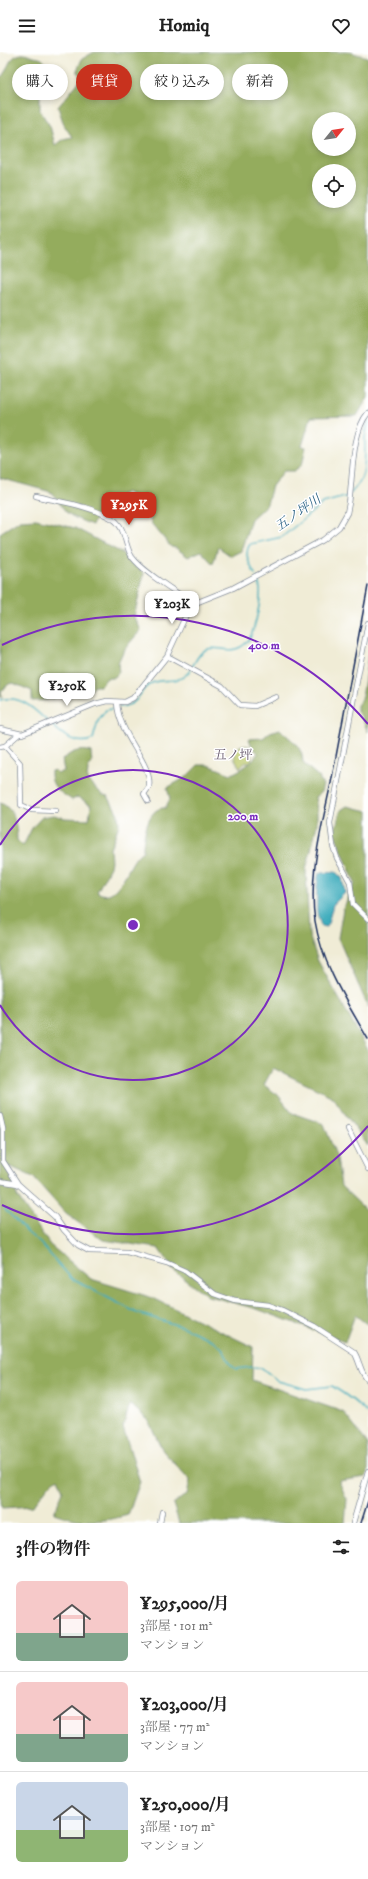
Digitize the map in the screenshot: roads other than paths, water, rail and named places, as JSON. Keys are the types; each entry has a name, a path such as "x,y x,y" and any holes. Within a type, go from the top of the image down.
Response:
{"street":[{"path":"56,811 32,810 21,805 20,762 2,746 19,734 94,704 107,701 124,702 133,698 167,656 184,619 193,604 233,588 323,540 339,528 348,513 356,435 363,420 368,414"},
{"path":"36,496 90,509 113,519 120,527 129,550 137,562 193,604"},
{"path":"368,623 338,774 330,823 332,846 350,882 353,904 368,919"},
{"path":"167,656 222,686 240,706 255,706 276,697"},
{"path":"117,702 120,723 149,775 149,787 144,794 148,802"},
{"path":"0,729 19,734"},
{"path":"0,1116 3,1130 3,1161 18,1184 55,1217 64,1230 78,1245 89,1251 127,1252 168,1263 185,1271 215,1294 235,1301 268,1305 282,1310 314,1326 354,1352 358,1358 364,1376 368,1380"},
{"path":"348,1129 368,1169"},
{"path":"0,1181 18,1184"},
{"path":"353,1523 368,1472"},
{"path":"160,1523 162,1512"}],"water":[{"path":"336,872 342,878 345,893 333,905 327,927 321,926 317,915 318,876 319,873"}],"waterway":[{"name":"五ノ坪川","path":"351,493 363,474 365,462 365,438 368,422"},
{"name":"五ノ坪川","path":"255,574 247,556 250,544 282,537 323,503 348,496"},
{"name":"五ノ坪川","path":"120,707 132,703 143,690 152,683 174,680 183,677 187,674 199,655 205,650 209,648 230,650 236,649 247,642 252,633 259,606 260,591 257,578"},
{"name":"五ノ坪川","path":"0,700 14,699 20,701 32,708 48,722"},
{"name":"五ノ坪川","path":"51,724 70,739 82,742 87,741 93,739 98,721 106,710 116,708"},
{"path":"4,1208 40,1243 72,1279 137,1313 183,1327 214,1341 222,1348 231,1365 236,1369 252,1367 262,1368 278,1381 306,1389 332,1386 351,1399 368,1414"}],"railway":[{"path":"368,586 320,834 313,887 315,921 323,952 336,982 368,1039"},
{"path":"361,1523 368,1501"}],"district":[{"name":"五ノ坪","path":"233,755"}]}
